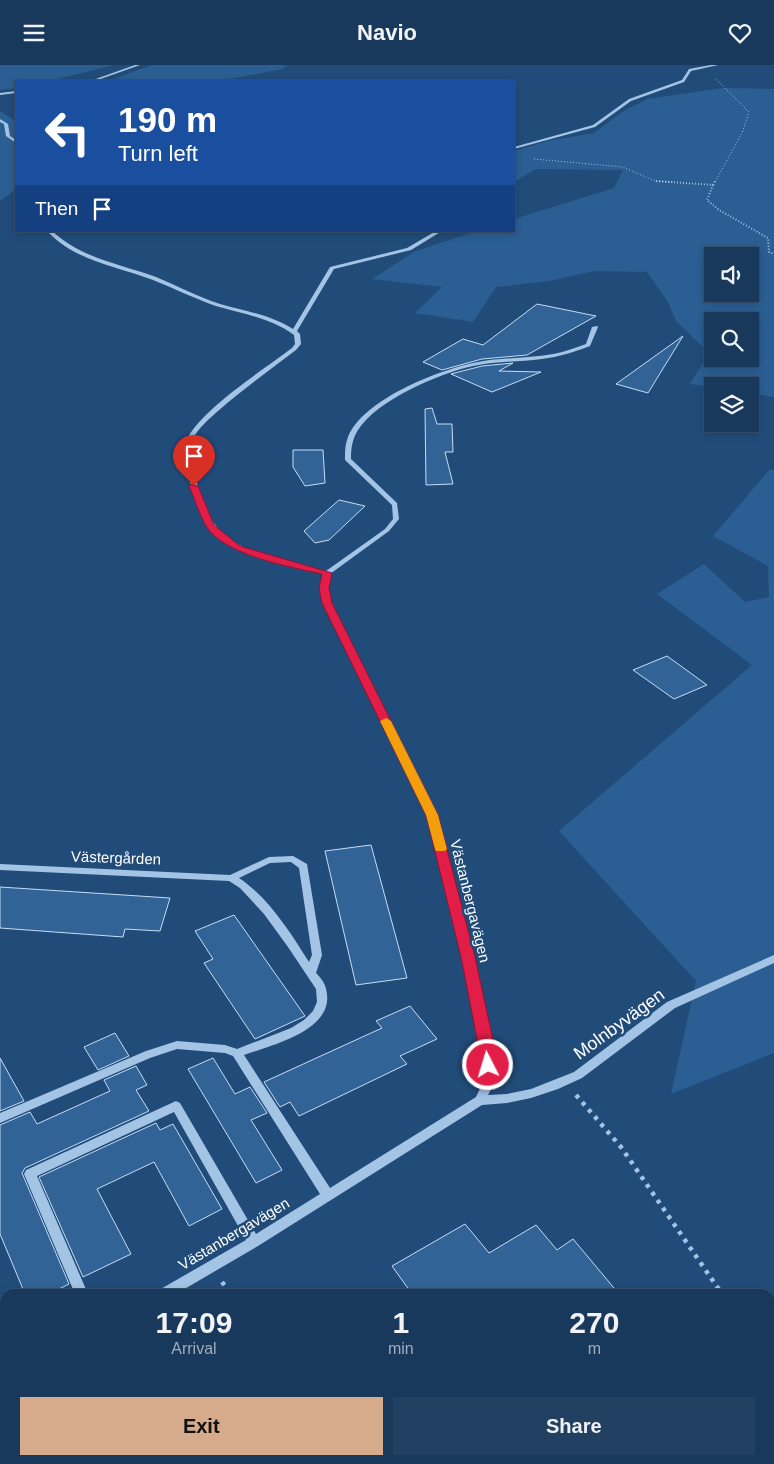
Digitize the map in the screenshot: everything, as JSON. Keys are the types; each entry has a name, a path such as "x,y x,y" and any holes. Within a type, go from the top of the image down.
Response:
{"street":[{"path":"95,80 138,65"},
{"path":"515,148 594,126 630,100 683,81 690,70 716,65"},
{"path":"0,94 15,92"},
{"path":"0,120 6,124 8,136 15,141"},
{"path":"50,232 62,243 80,254 156,279 218,305 285,324 294,331 299,339 294,349 205,419 191,437 187,446 194,486 202,511 210,526 222,538 254,554 327,573 387,529 396,519 395,504 348,460 346,450 351,437 363,418 400,392 437,375 475,364 563,354 588,345 595,327"},
{"path":"294,331 332,268 408,249 438,232"},
{"name":"Västanbergavägen","path":"173,1289 254,1242 480,1100 489,1082 488,1049 468,957 432,815 327,603 324,588 327,573"},
{"name":"Västergården","path":"0,867 231,878 269,860 293,859 304,866 317,955 311,973"},
{"path":"231,878 247,888 283,933 321,988 324,998 322,1007 314,1021 302,1028 237,1053"},
{"name":"Molnbyvägen","path":"480,1100 507,1100 540,1093 578,1075 671,1005 774,959"},
{"path":"0,1118 146,1055 177,1045 225,1049 237,1053 328,1196"},
{"path":"80,1289 30,1174 176,1106 254,1242"}],"path":[{"path":"710,73 749,112 742,133 713,185 707,200 719,210 768,238 768,252 774,254"},
{"path":"529,158 544,161 623,167 654,181 713,185"},
{"path":"564,1081 621,1147 719,1289"}],"shaded area":[{"path":"0,65 114,65 54,80 15,80 15,88 0,90"},
{"path":"152,65 288,65 282,69 230,79 111,80"},
{"path":"723,88 774,89 774,397 759,394 759,377 704,377 704,386 690,384 704,361 704,367 759,367 759,312 704,312 704,348 676,321 668,302 647,272 595,271 549,281 496,287 473,322 415,313 442,287 372,279 414,252 473,232 515,232 515,219 614,188 623,170 536,169 515,181 515,151 548,141 594,133 622,112 647,99"},
{"path":"0,111 15,120 15,190 0,201"},
{"path":"770,469 774,470 774,1053 671,1094 696,981 559,831 752,665 657,594 704,564 745,602 769,597 768,566 713,536"}],"building":[{"path":"537,304 596,316 527,355 482,359 442,370 423,362 463,339 483,345"},
{"path":"683,336 648,393 616,384"},
{"path":"513,363 499,371 541,372 492,392 451,374 482,366"},
{"path":"432,408 437,424 452,424 453,452 445,452 453,484 426,485 425,409"},
{"path":"293,450 323,450 325,483 305,486 293,467"},
{"path":"339,500 365,506 329,540 315,543 304,531"},
{"path":"667,656 707,685 674,699 633,670"},
{"path":"371,845 407,978 356,985 325,851"},
{"path":"0,887 170,898 160,931 125,929 123,937 0,928"},
{"path":"234,915 305,1016 255,1039 204,963 213,959 195,931"},
{"path":"410,1006 437,1039 400,1056 407,1064 299,1116 290,1102 280,1107 264,1082 382,1028 376,1021"},
{"path":"115,1033 129,1056 98,1070 84,1047"},
{"path":"0,1058 24,1101 0,1111"},
{"path":"213,1058 235,1094 250,1087 267,1113 251,1120 282,1170 256,1183 188,1069"},
{"path":"136,1066 147,1085 136,1090 149,1111 25,1168 22,1173 69,1284 59,1289 23,1289 0,1234 0,1125 30,1112 37,1124 110,1091 104,1080"},
{"path":"156,1123 160,1130 173,1124 222,1209 189,1226 154,1162 97,1189 131,1254 83,1277 39,1177"},
{"path":"465,1224 489,1253 536,1225 557,1250 573,1239 615,1289 408,1289 392,1266"}],"slow traffic":[{"path":"386,721 432,815 441,849"}],"route":[{"path":"194,486 202,511 210,526 222,538 237,547 274,560 327,573 324,588 327,603 432,815 468,957 488,1049 488,1065"}]}
